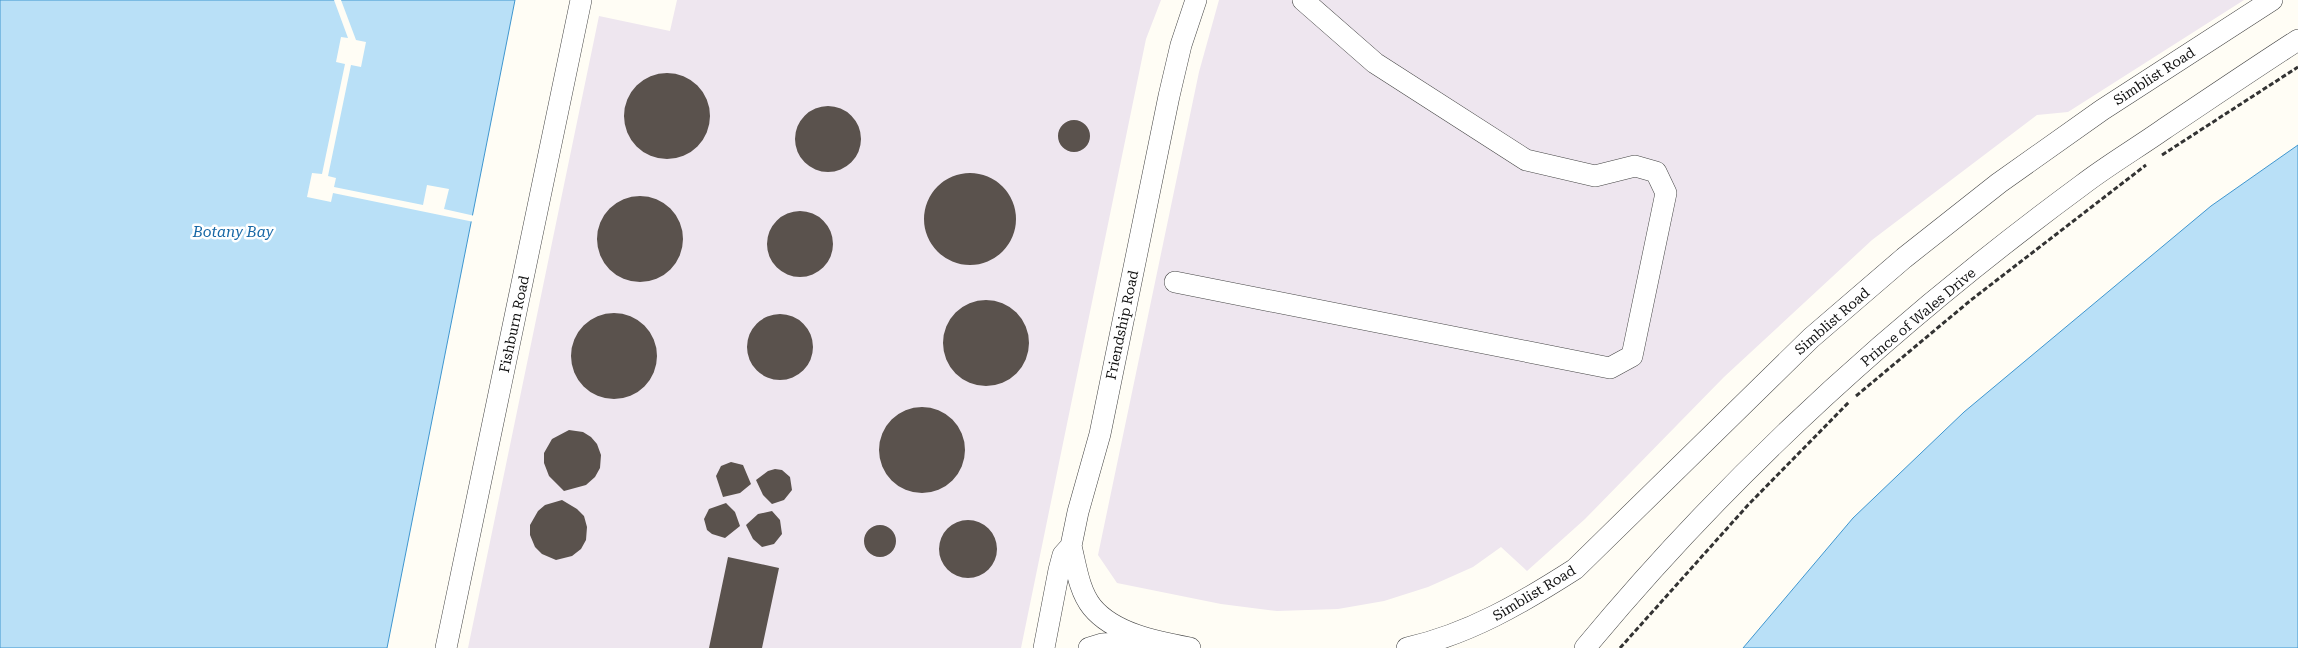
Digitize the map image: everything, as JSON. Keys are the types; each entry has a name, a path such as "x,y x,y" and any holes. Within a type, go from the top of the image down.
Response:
{"street":[{"name":"Fishburn Road","path":"446,648 582,0"},
{"name":"Friendship Road","path":"1044,648 1059,570 1063,555 1071,546 1078,512 1100,434 1169,96 1181,45 1196,0"},
{"path":"1175,282 1610,368 1632,356 1666,193 1656,172 1635,166 1596,176 1526,160 1375,63 1303,0"},
{"name":"Simblist Road","path":"1407,648 1480,625 1533,596 1575,569 1811,338 1904,258 1999,183 2102,110 2272,0"},
{"name":"Prince of Wales Drive","path":"1584,648 1623,602 1769,450 1838,385 1960,280 2083,184 2298,40"},
{"path":"1071,546 1080,582 1091,606 1105,621 1150,640 1190,648"},
{"path":"1089,648 1102,644 1150,640"}],"path":[{"path":"1620,648 1748,505 1851,400 1971,300 2146,165 2298,67"}],"shaded area":[{"path":"677,0 1161,0 1146,39 1021,648 468,648 599,16 670,31"},
{"path":"1219,0 2244,0 2068,112 2037,115 1872,240 1724,377 1585,519 1527,571 1501,547 1473,567 1428,587 1384,601 1338,609 1277,611 1221,604 1117,583 1098,555 1199,72"}],"water":[{"name":"Botany Bay","path":"0,0 515,0 387,648 0,648"},
{"path":"2298,145 2298,648 1743,648 1853,518 1964,412 2211,206"}],"pier":[{"path":"334,0 341,0 356,40 366,42 361,67 351,65 328,176 336,178 334,187 423,205 427,185 449,189 444,209 475,216 474,222 333,193 331,202 307,197 312,173 322,174 345,64 336,62 341,37 348,38"}],"building":[{"path":"667,73 684,76 698,85 707,99 710,116 707,133 698,147 684,156 667,159 650,156 636,147 627,133 624,116 627,99 636,85 650,76"},
{"path":"821,106 835,106 847,111 856,120 861,132 859,152 852,163 835,172 821,172 809,167 800,158 795,146 795,132 800,120 809,111"},
{"path":"1074,120 1080,121 1085,125 1089,130 1089,142 1085,147 1080,151 1074,152 1068,151 1063,147 1059,142 1058,136 1059,130 1063,125 1068,121"},
{"path":"961,173 979,173 996,180 1009,193 1016,210 1016,228 1009,245 996,258 979,265 961,265 944,258 931,245 924,228 924,210 931,193 944,180"},
{"path":"640,196 657,199 671,208 680,222 683,239 680,256 671,270 657,279 640,282 623,279 609,270 600,256 597,239 600,222 609,208 623,199"},
{"path":"793,211 807,211 819,216 828,225 833,237 831,257 824,268 807,277 793,277 781,272 772,263 767,251 767,237 772,225 781,216"},
{"path":"986,300 1003,303 1017,312 1026,326 1029,343 1026,360 1017,374 1003,383 986,386 969,383 955,374 946,360 943,343 946,326 955,312 969,303"},
{"path":"614,313 631,316 645,325 654,339 657,356 654,373 645,387 631,396 614,399 597,396 583,387 574,373 571,356 574,339 583,325 597,316"},
{"path":"773,314 787,314 799,319 808,328 813,340 811,360 804,371 787,380 773,380 761,375 752,366 747,354 747,340 752,328 761,319"},
{"path":"922,407 939,410 953,419 962,433 965,450 962,467 953,481 939,490 922,493 905,490 891,481 882,467 879,450 882,433 891,419 905,410"},
{"path":"569,430 583,432 597,444 601,455 600,468 595,477 586,485 564,491 549,476 544,463 544,453 552,439"},
{"path":"731,462 743,465 751,484 740,493 723,497 716,476 721,466"},
{"path":"782,470 790,477 792,490 784,500 772,504 763,495 756,480 768,471"},
{"path":"562,500 577,509 584,516 587,527 586,540 581,549 572,556 556,560 542,554 535,547 530,535 530,525 538,511 545,505"},
{"path":"726,503 735,512 740,526 725,538 712,534 707,530 704,519 709,509"},
{"path":"772,511 780,520 782,534 774,544 762,547 753,539 746,525 758,514"},
{"path":"968,520 984,525 992,533 997,549 992,565 984,573 968,578 952,573 944,565 939,549 944,533 952,525"},
{"path":"880,525 892,529 896,541 892,553 880,557 868,553 864,541 868,529"},
{"path":"728,557 779,568 762,648 709,648"}]}
